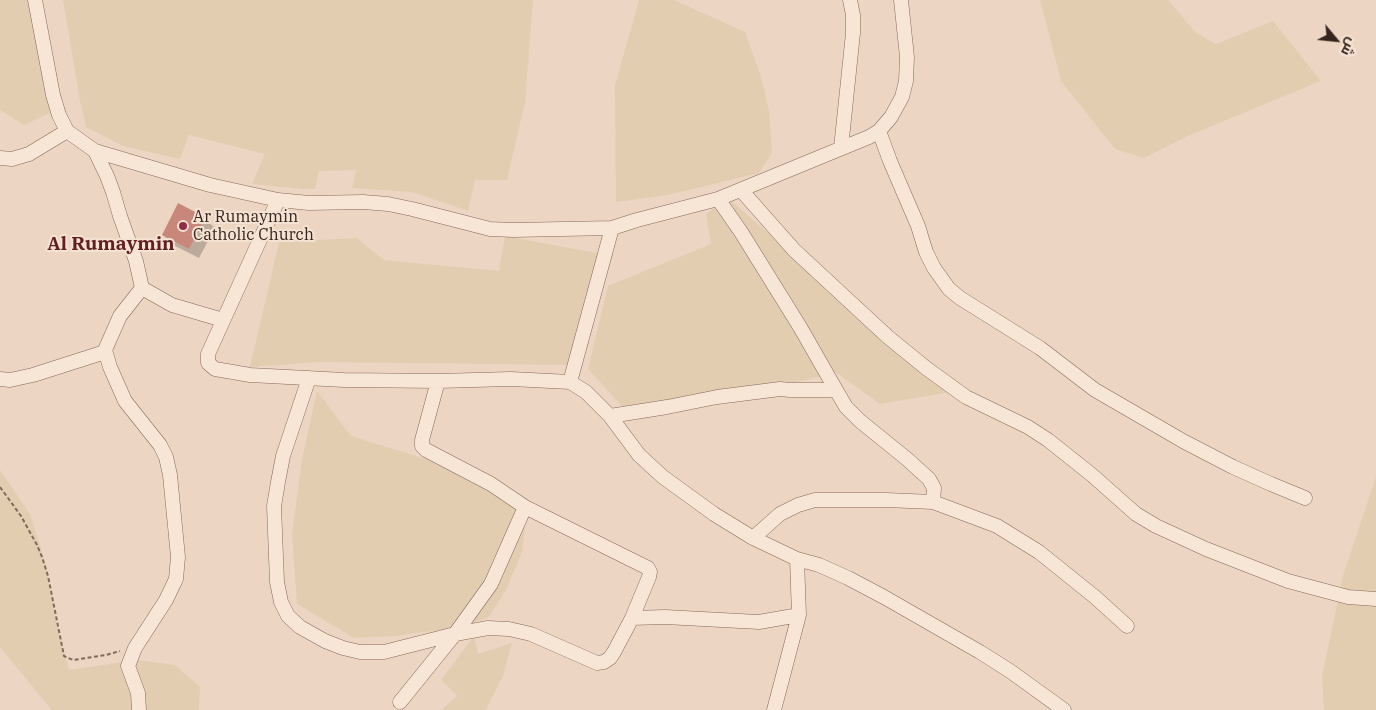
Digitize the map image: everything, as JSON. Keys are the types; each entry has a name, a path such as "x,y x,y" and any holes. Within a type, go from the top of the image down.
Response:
{"street":[{"path":"35,0 53,95 59,114 67,130 95,151 210,185 278,200 309,203 363,202 388,204 490,229 513,230 612,228 718,198 869,137 879,131 891,117 902,97 906,81 907,57 901,0"},
{"path":"841,148 853,33 850,0"},
{"path":"1,161 30,154 67,130"},
{"path":"879,131 918,226 926,252 934,268 949,289 960,298 1040,348 1095,390 1183,441 1233,467 1305,498"},
{"path":"95,151 113,192 136,260 142,288 172,306 223,320"},
{"path":"740,190 794,250 926,368 966,396 1028,427 1048,440 1092,475 1136,514 1206,549 1288,581 1348,597 1376,600"},
{"path":"718,198 800,327 846,407 928,479 934,488 933,502"},
{"path":"278,200 208,354 208,363 215,369 250,375 309,378 438,381 511,379 570,382 586,392 610,416 639,455 663,477 714,514 753,538 797,559 819,565 848,578 923,619 1002,666 1064,710"},
{"path":"570,382 612,228"},
{"path":"139,710 138,693 128,666 135,648 166,600 176,579 178,557 170,475 166,457 160,445 125,401 105,352 120,316 142,288"},
{"path":"0,379 10,380 33,375 105,352"},
{"path":"309,378 283,456 274,506 277,582 281,602 288,616 300,627 325,641 360,652 384,652 455,634 488,628 509,629 531,634 597,663 604,662 614,652 632,618 649,577 650,572 648,568 525,507 491,484 426,450 422,446 422,440 438,381"},
{"path":"610,416 666,408 717,396 780,389 836,390"},
{"path":"753,538 780,514 798,505 815,500 933,502 997,526 1039,552 1095,597 1127,626"},
{"path":"400,702 455,634 491,584 525,507"},
{"path":"774,710 799,615 797,559"},
{"path":"632,618 665,617 759,622 799,615"}],"path":[{"path":"0,487 21,516 42,557 48,576 64,656 73,660 135,648"}],"shaded area":[{"path":"0,0 30,0 54,111 24,125 0,110"},
{"path":"63,0 533,0 525,102 507,180 475,180 468,211 412,192 352,188 356,170 319,171 315,189 252,184 265,154 189,135 180,159 123,146 86,127"},
{"path":"639,0 674,0 745,32 761,76 769,111 772,153 759,173 668,195 616,202 615,85"},
{"path":"1040,0 1168,0 1195,32 1216,44 1273,21 1321,81 1190,135 1144,158 1115,149 1061,81"},
{"path":"728,198 950,392 880,404 837,373 766,389 630,415 588,369 608,286 711,244 706,214"},
{"path":"505,236 613,256 576,365 320,362 250,367 279,242 357,238 384,260 499,271"},
{"path":"317,391 351,436 492,479 528,499 522,552 506,590 488,618 448,629 395,636 354,638 297,604 292,534 302,459"},
{"path":"0,470 30,514 45,561 58,630 69,670 136,660 175,665 200,687 199,710 52,710 46,703 0,647"},
{"path":"1376,477 1376,710 1324,710 1322,676 1343,576"},
{"path":"474,636 478,654 512,643 503,676 486,710 441,710 457,696 441,680"}],"building":[{"name":"Ar Rumaymin Catholic Church","path":"178,203 205,217 189,249 162,235"}],"place":[{"name":"Ar Rumaymin Catholic Church","path":"183,226"}],"district":[{"name":"Al Rumaymin","path":"111,245"}]}
